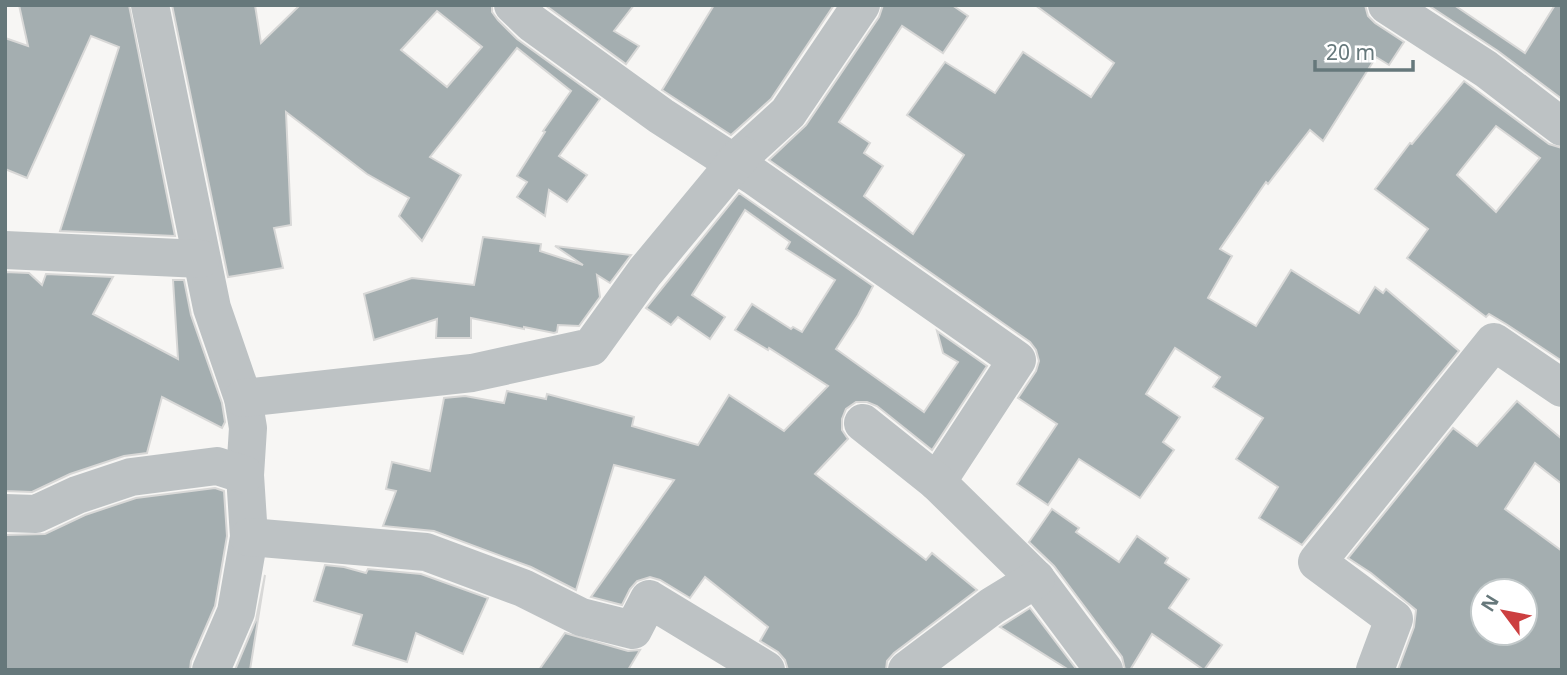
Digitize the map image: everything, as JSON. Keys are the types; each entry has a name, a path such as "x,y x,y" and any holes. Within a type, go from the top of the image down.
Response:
{"street":[{"path":"150,5 212,308 243,398 248,428 245,475 249,537 236,612 211,670"},
{"path":"513,5 532,23 661,116 737,160 754,176 1017,360 937,482"},
{"path":"243,398 472,373 591,346 645,272 737,160 788,113 861,5"},
{"path":"1389,6 1486,69 1562,127"},
{"path":"5,250 201,259"},
{"path":"1375,670 1394,619 1317,562 1494,342 1562,388"},
{"path":"863,424 937,482 1036,579 1104,670"},
{"path":"5,513 36,513 77,495 131,477 217,466 245,475"},
{"path":"249,537 426,552 523,588 580,617 633,630 649,599 766,670"},
{"path":"907,670 992,606 1036,579"}],"building":[{"path":"19,5 129,5 175,236 60,231 119,47 91,36 27,178 5,169 5,38 28,46"},
{"path":"172,5 255,5 261,43 300,5 492,5 492,12 517,39 600,99 559,156 587,175 567,202 549,190 545,216 517,197 527,182 517,176 545,132 543,131 571,91 517,48 430,157 461,175 422,241 399,216 409,198 367,174 286,112 291,225 274,228 283,268 228,277","holes":["437,11 482,47 447,87 401,50"]},
{"path":"545,5 634,5 614,31 639,46 626,64"},
{"path":"714,5 834,5 771,99 731,135 662,90"},
{"path":"883,5 952,5 968,16 943,53 902,26 839,122 870,143 864,153 883,166 864,196 913,234 964,155 907,115 945,62 995,93 1023,52 1091,97 1114,63 1035,5 1365,5 1368,16 1375,23 1404,42 1389,65 1376,57 1323,141 1310,130 1268,184 1266,182 1220,249 1232,256 1208,298 1256,326 1291,270 1359,313 1375,287 1383,293 1386,289 1459,351 1302,545 1259,518 1278,487 1236,459 1263,418 1213,387 1220,377 1175,348 1146,394 1180,417 1163,442 1174,450 1140,498 1079,459 1048,505 1017,484 1057,424 1018,398 1036,371 1039,361 1030,342 769,160 806,125 879,17"},
{"path":"1428,5 1454,5 1525,53 1555,5 1562,5 1562,99 1498,51"},
{"path":"1464,81 1549,144 1562,148 1562,361 1489,314 1486,317 1407,258 1428,229 1375,189 1410,143 1412,144","holes":["1496,126 1540,158 1496,212 1457,175"]},
{"path":"739,193 873,286 836,349 924,412 958,362 943,353 937,331 987,366 932,450 877,406 856,402 846,409 842,419 842,430 848,439 815,474 926,560 932,553 977,590 894,653 887,661 886,670 788,670 785,660 778,652 760,641 768,627 705,577 690,598 650,577 637,581 622,605 591,597 674,480 614,465 576,590 531,567 434,531 383,526 396,491 386,489 392,462 430,471 444,398 465,396 504,403 507,391 546,399 547,394 634,417 632,426 698,445 729,395 784,431 828,386 769,348 768,350 735,330 752,304 791,329 793,327 802,332 835,280 786,249 790,242 745,210 692,295 725,317 710,339 678,317 671,325 646,308"},
{"path":"483,237 541,244 540,251 583,265 555,246 631,255 610,283 597,275 600,297 579,326 558,325 557,332 554,333 471,318 471,338 436,338 437,319 374,340 364,294 412,278 474,285"},
{"path":"5,272 29,273 42,285 46,274 113,277 93,314 178,359 173,280 184,280 191,315 222,403 225,422 222,428 162,397 147,453 124,456 70,474 32,492 5,491"},
{"path":"1517,401 1562,439 1562,484 1535,463 1505,509 1562,551 1562,670 1398,670 1414,627 1416,610 1348,558 1453,428 1477,446"},
{"path":"215,488 224,491 227,536 215,606 191,661 190,670 5,670 5,535 45,534 85,515 136,498"},
{"path":"1052,509 1079,528 1076,532 1119,562 1137,536 1168,558 1165,563 1189,579 1169,608 1222,645 1204,670 1152,634 1130,670 1125,670 1122,657 1054,566 1029,542"},
{"path":"325,565 366,573 368,569 421,574 488,598 463,654 416,633 407,662 353,645 362,615 314,601"},
{"path":"265,575 250,670 235,670 256,620"},
{"path":"1030,608 1077,670 1069,670 1000,627"},
{"path":"565,633 628,651 640,650 628,670 539,670"}]}
